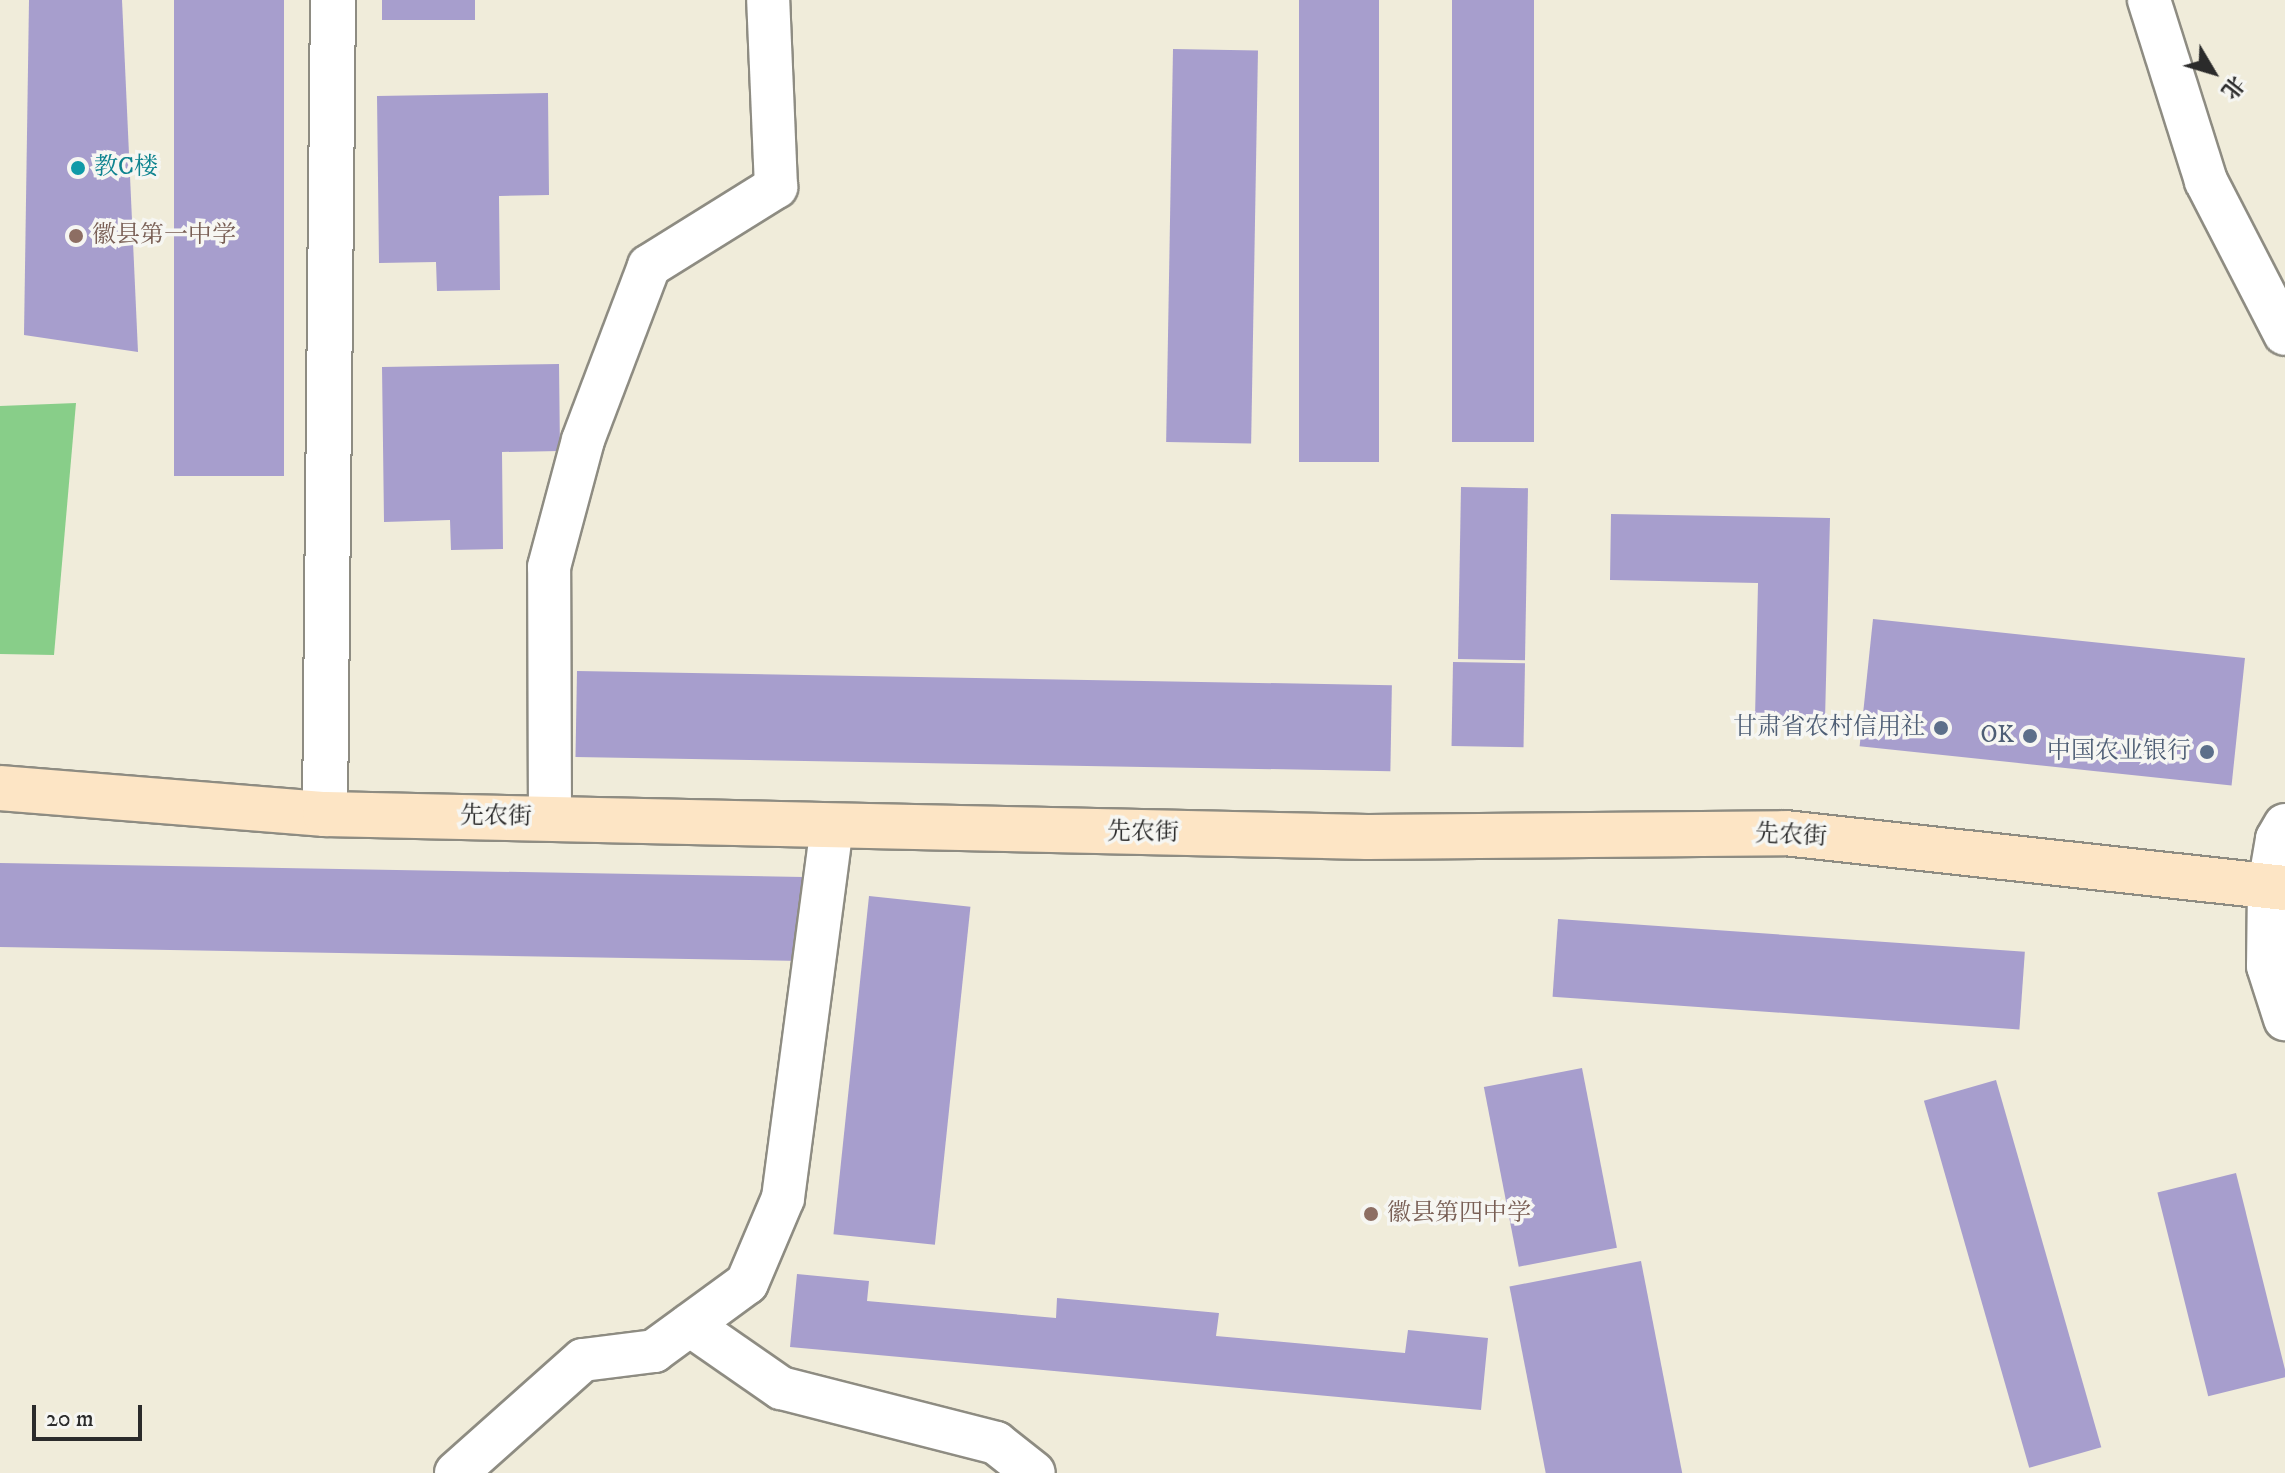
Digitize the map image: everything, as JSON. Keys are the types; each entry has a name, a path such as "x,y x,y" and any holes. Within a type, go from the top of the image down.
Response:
{"main road":[{"name":"先农街","path":"0,788 325,814 1368,837 1785,833 2277,887"}],"street":[{"path":"325,814 333,0"},
{"path":"550,818 549,567 583,440 649,266 776,187 768,0"},
{"path":"2149,0 2206,181 2285,334"},
{"path":"2285,825 2277,839 2277,887 2268,966 2285,1019"},
{"path":"456,1473 583,1360 654,1351 747,1283 783,1198 832,826"},
{"path":"690,1325 781,1388 996,1443 1034,1473"}],"green space":[{"path":"76,403 54,655 0,654 0,406"}],"building":[{"name":"教C楼","path":"29,0 122,0 138,352 24,335"},
{"path":"174,0 284,0 284,476 174,476"},
{"path":"382,0 475,0 475,20 382,20"},
{"path":"1299,0 1379,0 1379,462 1299,462"},
{"path":"1452,0 1534,0 1534,442 1452,442"},
{"path":"1173,49 1258,50 1251,443 1166,442"},
{"path":"548,93 549,195 499,196 500,290 437,291 436,262 379,263 377,96"},
{"path":"559,364 560,451 502,452 503,549 451,550 450,520 384,522 382,367"},
{"path":"1461,487 1528,488 1525,660 1458,659"},
{"path":"1611,514 1830,518 1825,720 1755,718 1758,583 1610,580"},
{"path":"1873,619 2245,658 2232,785 1860,746"},
{"path":"1453,662 1525,663 1524,747 1452,746"},
{"path":"577,671 1392,685 1390,771 575,757"},
{"path":"0,863 803,877 801,961 0,947"},
{"path":"869,896 970,907 935,1245 833,1234"},
{"path":"1558,919 2025,952 2019,1029 1553,997"},
{"path":"1582,1068 1617,1248 1519,1267 1484,1087"},
{"path":"1996,1080 2101,1447 2029,1468 1924,1101"},
{"path":"2236,1173 2285,1377 2208,1396 2157,1193"},
{"path":"1641,1261 1682,1473 1546,1473 1509,1287"},
{"path":"797,1274 869,1281 867,1301 1056,1318 1057,1298 1219,1313 1216,1336 1405,1353 1408,1330 1488,1338 1481,1410 790,1347"}],"place":[{"name":"教C楼","path":"78,168"},
{"name":"徽县第一中学","path":"76,236"},
{"name":"甘肃省农村信用社","path":"1941,728"},
{"name":"OK","path":"2030,736"},
{"name":"中国农业银行","path":"2207,752"},
{"name":"徽县第四中学","path":"1371,1214"}]}
